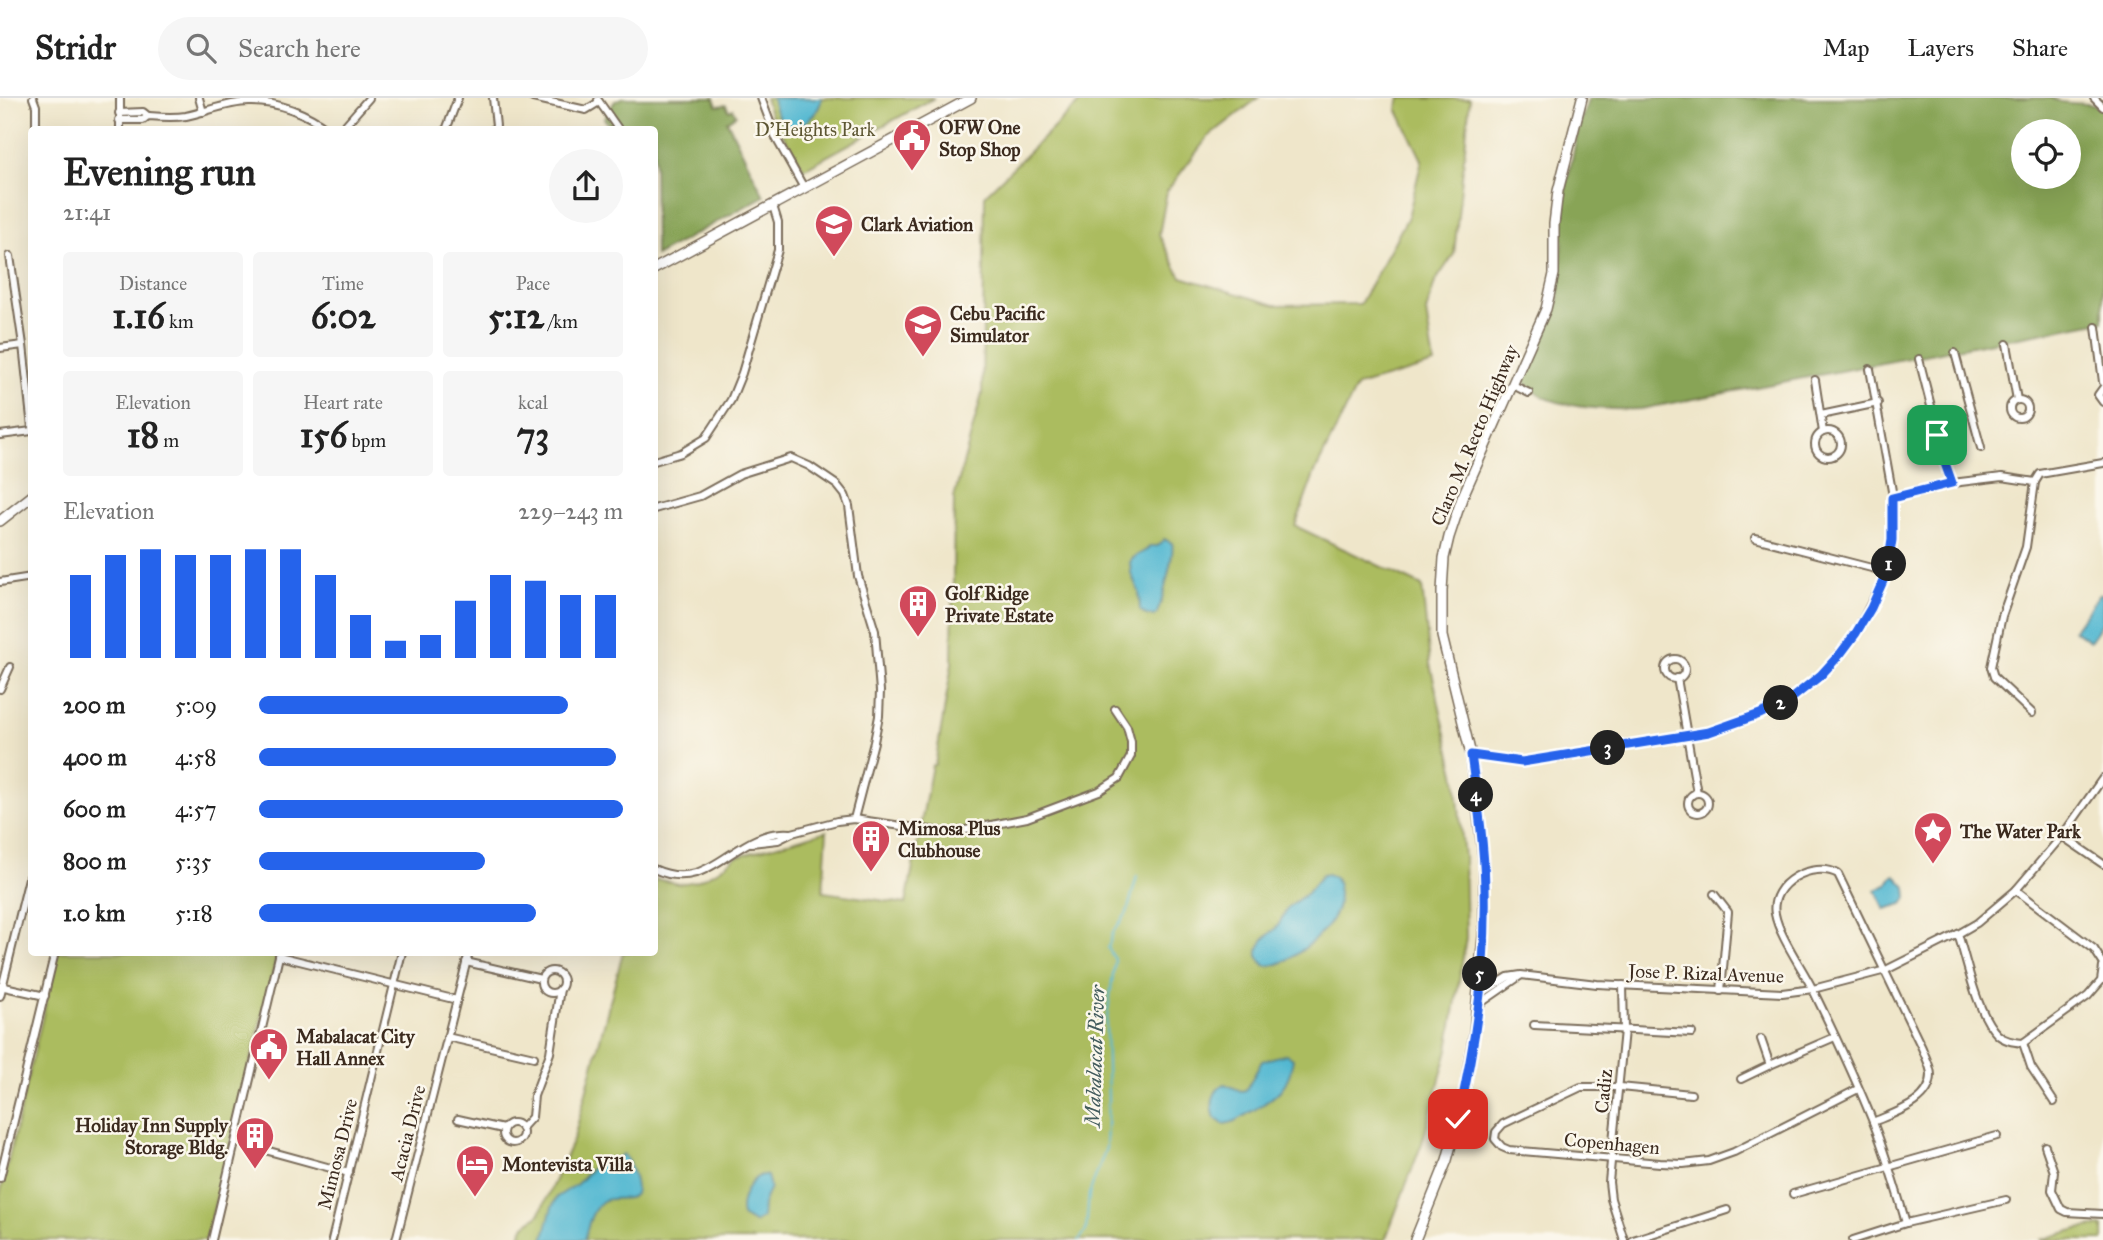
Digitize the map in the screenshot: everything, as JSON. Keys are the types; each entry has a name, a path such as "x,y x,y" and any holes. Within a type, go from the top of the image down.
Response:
{"main road":[{"path":"658,267 971,98"},
{"name":"Claro M. Recto Highway","path":"1415,1240 1441,1175 1458,1119 1471,1055 1478,1000 1485,890 1481,831 1471,755 1442,636 1441,591 1444,558 1462,498 1543,319 1554,274 1556,203 1582,98"},
{"path":"0,521 28,499"}],"street":[{"path":"33,98 36,106 36,126"},
{"path":"120,98 120,126"},
{"path":"199,98 203,112"},
{"path":"289,108 290,98"},
{"path":"344,126 369,98"},
{"path":"448,126 458,98"},
{"path":"493,98 496,126"},
{"path":"533,98 586,110 598,100 615,126"},
{"path":"761,98 776,138 804,188"},
{"path":"2094,98 2103,107"},
{"path":"119,117 144,112 148,116 183,116 247,102 269,103 289,108 324,126"},
{"path":"658,460 681,453 706,438 731,400 742,373 778,250 778,222 773,206"},
{"path":"10,257 28,363"},
{"path":"2096,327 2103,382"},
{"path":"2007,344 2017,400"},
{"path":"0,348 23,345"},
{"path":"1955,353 1981,448"},
{"path":"1919,359 1933,414"},
{"path":"1471,755 1522,762 1709,732 1760,714 1792,698 1821,675 1856,633 1887,572 1892,540 1892,498 1878,403 1870,369"},
{"path":"1815,380 1823,432"},
{"path":"1513,385 1529,393"},
{"path":"2103,388 2098,395 2103,402"},
{"path":"1821,415 1878,403"},
{"path":"1933,414 1940,416 1944,423 1942,431 1935,435 1927,433 1923,426 1925,418 1933,414"},
{"path":"0,435 28,431"},
{"path":"1823,432 1833,432 1840,439 1839,449 1833,456 1823,456 1816,449 1816,439 1823,432"},
{"path":"1935,435 1952,483"},
{"path":"658,508 709,492 740,474 792,458 827,478 845,495 849,506 858,576 875,631 880,691 874,742 854,819"},
{"path":"2032,713 1994,677 1991,667 2003,613 2026,547 2035,482 2040,474 2103,463"},
{"path":"1892,498 1952,483 2002,477 2035,482"},
{"path":"1755,538 1887,572"},
{"path":"0,582 28,578"},
{"path":"0,689 10,667"},
{"path":"1677,678 1697,793"},
{"path":"658,871 681,876 699,873 711,868 734,850 770,834 792,833 837,821 854,819 950,833 1027,818 1099,792 1119,778 1131,756 1131,742 1115,709"},
{"name":"Jose P. Rizal Avenue","path":"1478,1000 1508,977 1521,975 1623,985 1782,993 1813,989 1886,970 1977,923 2016,890 2062,836 2103,778"},
{"path":"2062,836 2103,864"},
{"path":"1873,1122 1912,1104 1926,1092 1931,1075 1922,1048 1886,970 1838,874 1819,869 1802,874 1783,885 1775,900 1775,915 1813,989 1873,1122 1906,1223"},
{"path":"0,996 28,881"},
{"path":"1958,934 1989,1024 1999,1037 2010,1042 2023,1043 2088,996 2101,981 2103,965 2094,949 2016,890"},
{"path":"1714,894 1726,909 1728,917 1721,991"},
{"path":"0,1178 54,956"},
{"path":"212,1240 279,956"},
{"path":"286,956 393,986 457,1000"},
{"name":"Mimosa Drive","path":"332,1240 401,956"},
{"name":"Acacia Drive","path":"396,1240 468,956"},
{"path":"466,962 541,979"},
{"path":"503,1129 504,1139 513,1143 522,1138 522,1128 532,1117 534,1096 550,1053 562,979 555,971 548,971 541,979 546,992 553,993 560,989"},
{"name":"Cadiz","path":"1623,985 1624,1030 1620,1087 1609,1182 1611,1199 1625,1240"},
{"path":"1,986 45,996"},
{"path":"1534,1025 1692,1032"},
{"path":"447,1037 534,1057"},
{"path":"1741,1079 1835,1037"},
{"path":"1761,1039 1770,1065"},
{"path":"2023,1043 2031,1067 2054,1102"},
{"name":"Copenhagen","path":"1620,1087 1581,1087 1570,1090 1503,1124 1496,1132 1495,1139 1509,1150 1683,1164 1709,1161 1734,1152 1858,1089"},
{"path":"1620,1087 1691,1094"},
{"path":"458,1119 503,1129"},
{"path":"503,1129 514,1122 522,1128"},
{"path":"1793,1194 1997,1136"},
{"path":"236,1142 349,1173"},
{"path":"2045,1146 2054,1172 2052,1190 2061,1209 2067,1212 2103,1213"},
{"path":"1853,1240 1906,1223 2006,1200"},
{"path":"1633,1240 1727,1210"}],"green space":[{"path":"622,98 714,98 717,106 726,105 729,111 733,109 736,115 727,121 764,196 658,254 658,126 609,126 604,118 615,101"},
{"name":"D'Heights Park","path":"765,98 934,98 804,169 770,114"},
{"path":"1084,98 1258,98 1208,137 1167,191 1159,235 1181,277 1275,305 1360,304 1408,217 1422,160 1397,109 1400,98 1470,99 1454,254 1435,282 1426,312 1434,364 1357,386 1315,472 1295,526 1422,586 1430,664 1456,778 1464,857 1466,938 1448,1050 1422,1143 1385,1240 518,1240 525,1225 539,1215 574,1138 622,956 658,956 658,880 679,884 697,881 717,871 735,857 827,831 823,892 906,904 932,765 935,765 952,664 954,498 982,394 985,195"},
{"path":"1589,98 2050,98 2090,104 2103,110 2103,321 1641,409 1561,403 1533,391 1524,381 1559,299 1566,188 1579,126"},
{"path":"57,956 277,956 206,1240 0,1240 0,1195"},
{"path":"2103,1226 2103,1240 2040,1240 2078,1229"}],"water":[{"path":"772,98 822,98 812,116 794,128 781,121"},
{"path":"1164,539 1172,543 1167,580 1155,616 1146,615 1140,610 1139,592 1131,574 1130,562 1150,546 1158,546"},
{"path":"2100,593 2103,595 2103,622 2090,641 2074,630"},
{"path":"1328,874 1335,878 1339,898 1332,919 1325,929 1295,955 1273,965 1264,965 1258,956 1258,950 1264,939 1278,926 1288,907 1306,894 1322,875"},
{"path":"1895,875 1906,887 1907,898 1903,904 1885,909 1876,890 1887,885"},
{"path":"1286,1054 1293,1059 1289,1077 1281,1090 1240,1119 1223,1124 1215,1118 1213,1098 1217,1090 1225,1084 1241,1091 1246,1090 1262,1061"},
{"path":"623,1154 633,1173 635,1194 629,1198 606,1200 599,1204 590,1219 584,1240 543,1240 557,1197 577,1184 599,1161 616,1159"},
{"path":"761,1175 767,1176 770,1187 763,1204 762,1218 754,1223 742,1216 741,1205 748,1187"}],"waterway":[{"name":"Mabalacat River","path":"1079,1240 1086,1231 1089,1194 1106,1148 1106,1025 1115,960 1108,948 1113,932 1127,913 1137,876"}],"place":[{"name":"OFW One Stop Shop","path":"912,172"},
{"name":"Clark Aviation","path":"834,258"},
{"name":"Cebu Pacific Simulator","path":"923,358"},
{"name":"Golf Ridge Private Estate","path":"918,638"},
{"name":"The Water Park","path":"1933,865"},
{"name":"Mimosa Plus Clubhouse","path":"871,873"},
{"name":"Mabalacat City Hall Annex","path":"269,1081"},
{"name":"Holiday Inn Supply Storage Bldg.","path":"255,1170"},
{"name":"Montevista Villa","path":"475,1198"}],"route":[{"path":"1458,1119 1478,1005 1484,926 1483,851 1471,755 1522,762 1709,732 1760,714 1792,698 1821,675 1841,653 1871,608 1887,572 1892,540 1892,498 1952,483 1937,435"}]}
